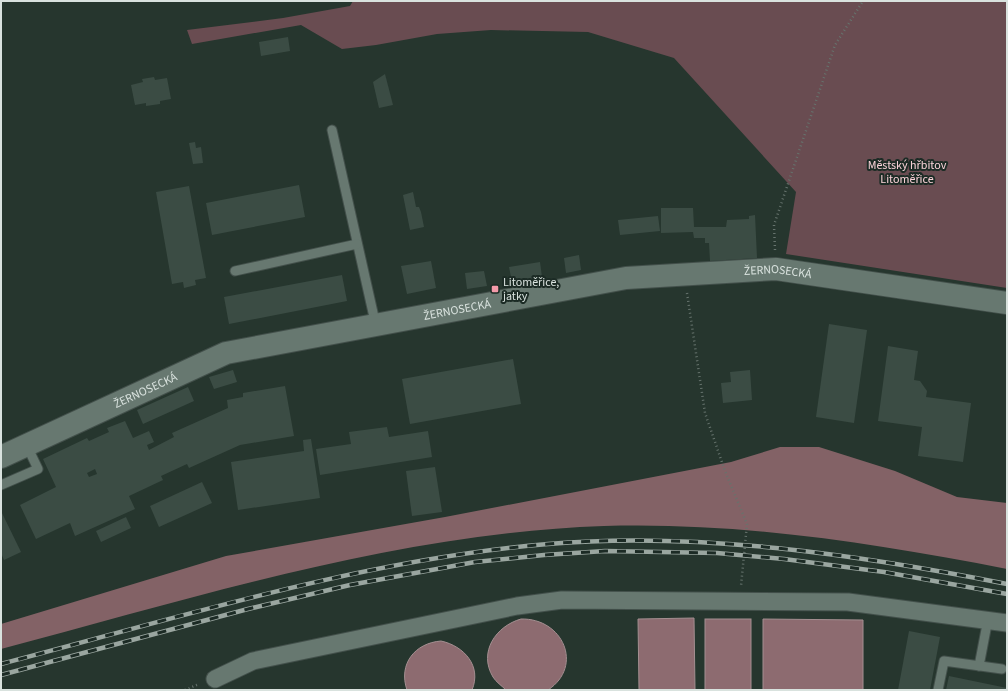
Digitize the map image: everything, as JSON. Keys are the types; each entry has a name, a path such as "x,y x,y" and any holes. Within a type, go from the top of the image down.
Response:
{"main road":[{"name":"ŽERNOSECKÁ","path":"1,457 226,354 626,278 776,269 1007,303"}],"street":[{"path":"216,684 253,661 548,600 848,602 988,619 1007,623"}],"lane":[{"path":"332,130 376,326"},
{"path":"235,271 357,244"},
{"path":"1,485 38,469 27,446"},
{"path":"979,666 988,619"},
{"path":"938,690 944,661 1002,669"}],"path":[{"path":"776,269 774,225 776,218 835,45 863,1"},
{"path":"685,275 705,413 725,471 747,524 740,601"}],"green space":[{"name":"Městský hřbitov Litoměřice","path":"353,1 1007,1 1007,288 786,254 796,192 674,58 588,32 491,30 437,34 376,45 342,49 301,25 192,44 187,30 283,18 350,6"}],"shaded area":[{"path":"780,447 819,447 895,471 957,497 1007,503 1007,569 857,543 756,531 705,527 604,526 527,531 451,541 375,554 299,571 224,589 1,649 1,624 226,556 445,517 731,462"},
{"path":"694,618 695,690 639,690 638,619"},
{"path":"521,619 536,621 548,626 564,645 566,657 565,669 559,680 548,690 506,690 494,679 489,668 488,658 492,641 504,628 512,622"},
{"path":"705,619 751,619 751,690 705,690"},
{"path":"763,619 863,620 863,690 763,690"},
{"path":"441,641 457,647 469,658 475,673 472,690 407,690 405,672 411,656 423,646"}],"building":[{"path":"288,37 290,51 261,56 259,42"},
{"path":"385,74 393,105 379,108 373,82"},
{"path":"154,77 155,80 167,78 171,99 160,101 160,104 146,106 146,103 135,105 131,85 143,82 142,79"},
{"path":"195,142 196,148 201,147 203,163 193,164 189,143"},
{"path":"299,185 305,217 212,235 206,203"},
{"path":"189,186 206,278 195,280 196,285 184,288 183,282 172,284 156,192"},
{"path":"413,192 416,207 419,207 421,212 424,227 410,230 403,195"},
{"path":"661,208 693,208 694,227 726,227 727,220 749,219 749,216 755,215 757,258 710,261 709,243 705,243 705,238 694,238 693,232 661,233"},
{"path":"658,216 660,231 620,235 618,220"},
{"path":"579,255 581,270 566,273 564,258"},
{"path":"431,261 436,288 407,294 401,266"},
{"path":"540,262 542,277 512,282 509,267"},
{"path":"484,271 487,286 467,289 465,273"},
{"path":"342,275 347,301 229,324 224,297"},
{"path":"829,324 867,330 854,423 816,417"},
{"path":"888,346 918,351 914,380 920,381 927,391 926,397 971,403 963,462 918,456 922,427 878,421"},
{"path":"513,359 521,404 410,424 402,379"},
{"path":"233,370 237,382 214,389 209,377"},
{"path":"750,370 752,400 723,403 721,383 731,382 730,372"},
{"path":"285,386 294,436 240,445 189,468 187,464 161,476 163,480 129,496 135,509 75,536 70,523 36,539 20,505 56,487 43,459 87,438 89,441 109,432 107,428 125,421 133,438 149,431 154,442 147,445 149,450 174,437 172,433 228,408 227,400 243,397 243,393","holes":["95,469 97,474 89,477 87,473"]},
{"path":"188,387 194,401 143,424 137,410"},
{"path":"387,427 389,437 428,431 432,457 320,475 316,449 351,444 349,432"},
{"path":"311,439 320,498 238,510 231,462 304,451 303,440"},
{"path":"435,467 442,512 412,516 406,471"},
{"path":"202,482 212,503 159,527 150,506"},
{"path":"1,511 21,552 4,560 1,553"},
{"path":"126,517 131,528 101,542 96,531"},
{"path":"909,631 940,637 930,690 898,690"},
{"path":"949,676 1007,688 1007,690 946,690"}],"railway":[{"path":"1,664 272,592 409,563 478,552 548,544 604,541 662,541 720,543 778,548 894,564 1007,584"},
{"path":"1,675 248,609 350,585 475,562 544,555 605,551 717,553 784,559 884,572 1007,594"}],"place":[{"name":"Litoměřice, jatky","path":"495,289"}]}
